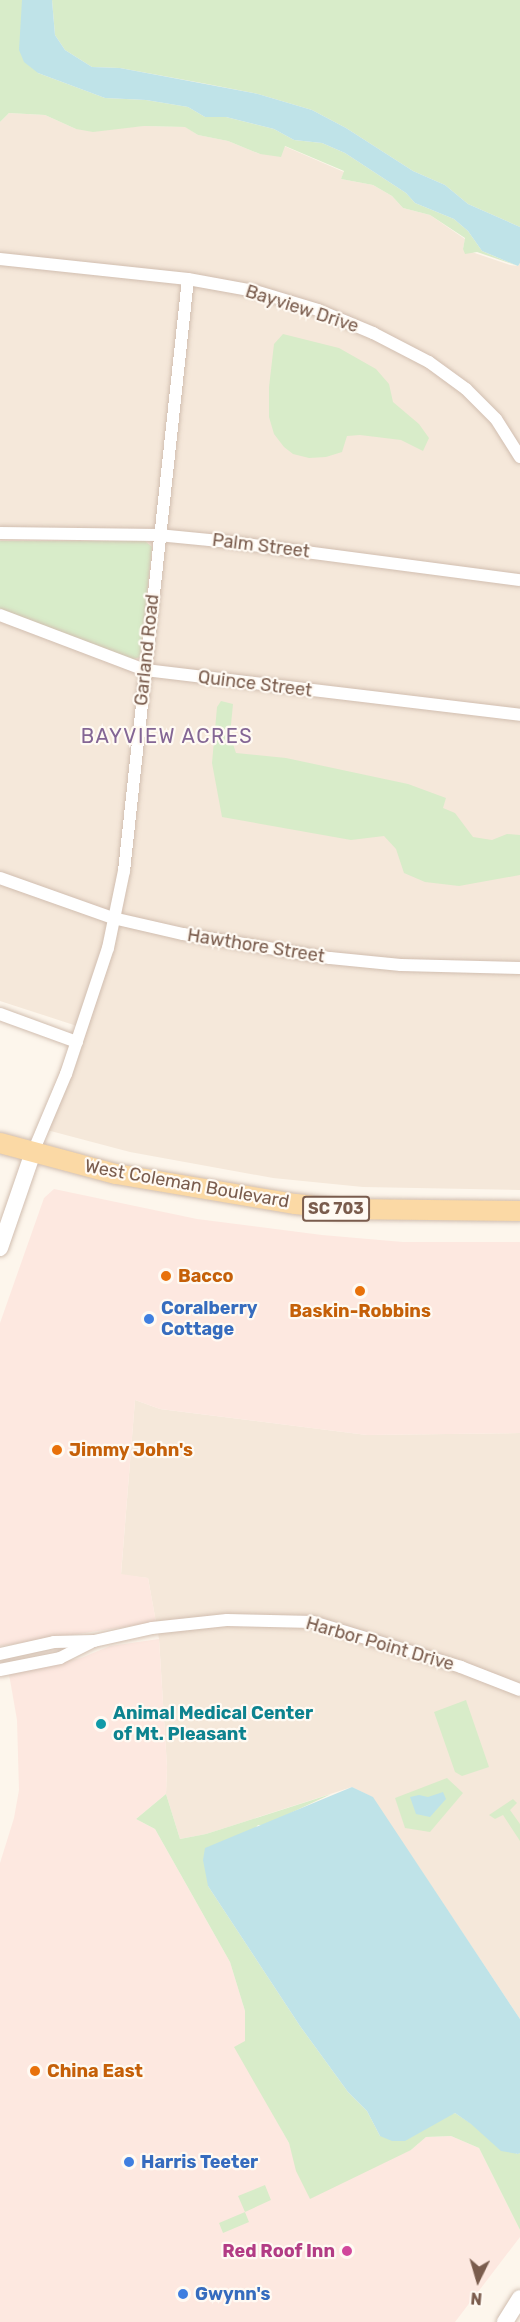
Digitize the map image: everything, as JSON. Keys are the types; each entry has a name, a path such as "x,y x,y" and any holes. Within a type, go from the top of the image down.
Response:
{"main road":[{"name":"West Coleman Boulevard","path":"0,1143 116,1174 306,1205 339,1209 520,1211"}],"street":[{"name":"Bayview Drive","path":"0,259 188,279 255,291 318,310 373,333 429,362 466,389 496,418 520,457"},
{"name":"Garland Road","path":"33,1152 77,1042 108,948 124,871 158,536 188,279"},
{"name":"Palm Street","path":"0,533 158,536 230,542 520,580"},
{"name":"Quince Street","path":"0,615 145,670 520,715"},
{"name":"Hawthore Street","path":"0,878 113,918 183,934 330,958 401,964 520,968"},
{"path":"0,1014 77,1042"},
{"path":"0,1248 33,1152"},
{"name":"Harbor Point Drive","path":"0,1654 54,1642 94,1641 152,1628 227,1620 313,1622 461,1667 520,1690"},
{"name":"Harbor Point Drive","path":"0,1671 60,1658 94,1641"},
{"path":"505,2322 520,2298"}],"shaded area":[{"path":"9,113 45,115 76,129 186,127 198,135 228,141 260,154 284,146 344,172 341,179 373,185 392,196 403,208 430,215 465,239 463,249 510,265 518,266 520,263 520,1190 363,1187 273,1178 130,1152 43,1129 39,1125 77,1026 0,1001 0,122"},
{"path":"54,1189 197,1219 322,1235 403,1242 520,1242 520,1433 367,1435 160,1409 135,1400 121,1574 148,1578 156,1622 0,1646 0,1323 44,1198"},
{"path":"135,1400 160,1409 367,1435 520,1433 520,2019 372,1797 352,1787 206,1834 180,1839 166,1794 167,1767 159,1639 148,1578 121,1575"},
{"path":"159,1639 167,1767 166,1794 136,1819 155,1829 230,1962 245,2011 246,2042 235,2047 289,2143 293,2156 411,2150 426,2137 451,2136 479,2148 520,2230 520,2237 455,2322 0,2322 0,1863 14,1818 19,1790 17,1720 9,1674 12,1671 81,1658 110,1646"}],"green space":[{"path":"0,0 22,0 22,28 38,73 105,98 146,100 188,107 205,117 226,117 274,129 294,140 322,143 345,153 406,193 415,203 454,219 468,231 482,251 518,266 477,252 465,254 463,249 465,238 430,215 403,208 392,196 373,185 341,179 344,171 285,146 281,157 260,154 228,141 198,135 185,127 144,126 93,132 76,129 45,115 9,113 0,122"},
{"path":"52,0 520,0 520,227 468,204 445,185 413,171 346,128 312,110 258,94 207,84 120,68 92,67 65,50 55,35"},
{"path":"283,334 339,348 376,369 389,384 393,402 419,424 429,438 423,451 401,440 360,435 347,436 342,452 326,457 309,458 293,454 284,447 274,434 269,417 269,387 274,344"},
{"path":"0,541 145,541 152,547 140,657 131,660 0,612"},
{"path":"221,701 233,704 230,735 236,753 286,758 408,784 446,798 443,808 455,813 473,837 492,840 507,834 520,835 520,875 459,886 425,882 404,873 396,849 384,836 351,840 222,817 212,763 217,707"},
{"path":"466,1700 489,1767 462,1776 455,1772 434,1712"},
{"path":"447,1778 463,1793 430,1832 405,1828 395,1798"},
{"path":"166,1794 180,1839 206,1834 331,1794 265,1825 258,1825 208,1886 300,2026 348,2092 367,2111 380,2136 455,2113 517,2154 520,2153 520,2230 479,2148 451,2136 426,2137 411,2150 310,2199 296,2171 289,2143 234,2047 245,2041 245,2011 230,1962 155,1829 136,1819"},
{"path":"513,1799 517,1803 510,1810 520,1824 520,1841 503,1815 495,1819 489,1815"},
{"path":"265,2185 271,2200 245,2212 238,2196"},
{"path":"245,2212 249,2222 223,2233 219,2223"}],"water":[{"path":"22,0 52,0 55,35 65,50 92,67 120,68 258,94 312,110 346,128 413,171 445,185 468,204 520,227 520,263 518,266 482,251 468,231 454,219 415,203 406,193 345,153 322,143 294,140 274,129 226,117 205,117 188,107 146,100 105,98 38,73 24,62 19,50"},
{"path":"352,1787 373,1797 520,2019 520,2153 518,2154 501,2151 455,2113 405,2141 392,2141 380,2136 367,2111 348,2092 300,2026 208,1886 203,1860 205,1848"},
{"path":"443,1792 446,1799 430,1817 416,1814 410,1797 419,1795 428,1797"}],"place":[{"name":"Bacco","path":"166,1276"},
{"name":"Baskin-Robbins","path":"360,1291"},
{"name":"Coralberry Cottage","path":"149,1319"},
{"name":"Jimmy John's","path":"57,1450"},
{"name":"Animal Medical Center of Mt. Pleasant","path":"101,1724"},
{"name":"China East","path":"35,2071"},
{"name":"Harris Teeter","path":"129,2162"},
{"name":"Red Roof Inn","path":"347,2251"},
{"name":"Gwynn's","path":"183,2294"}],"district":[{"name":"BAYVIEW ACRES","path":"167,736"}]}
